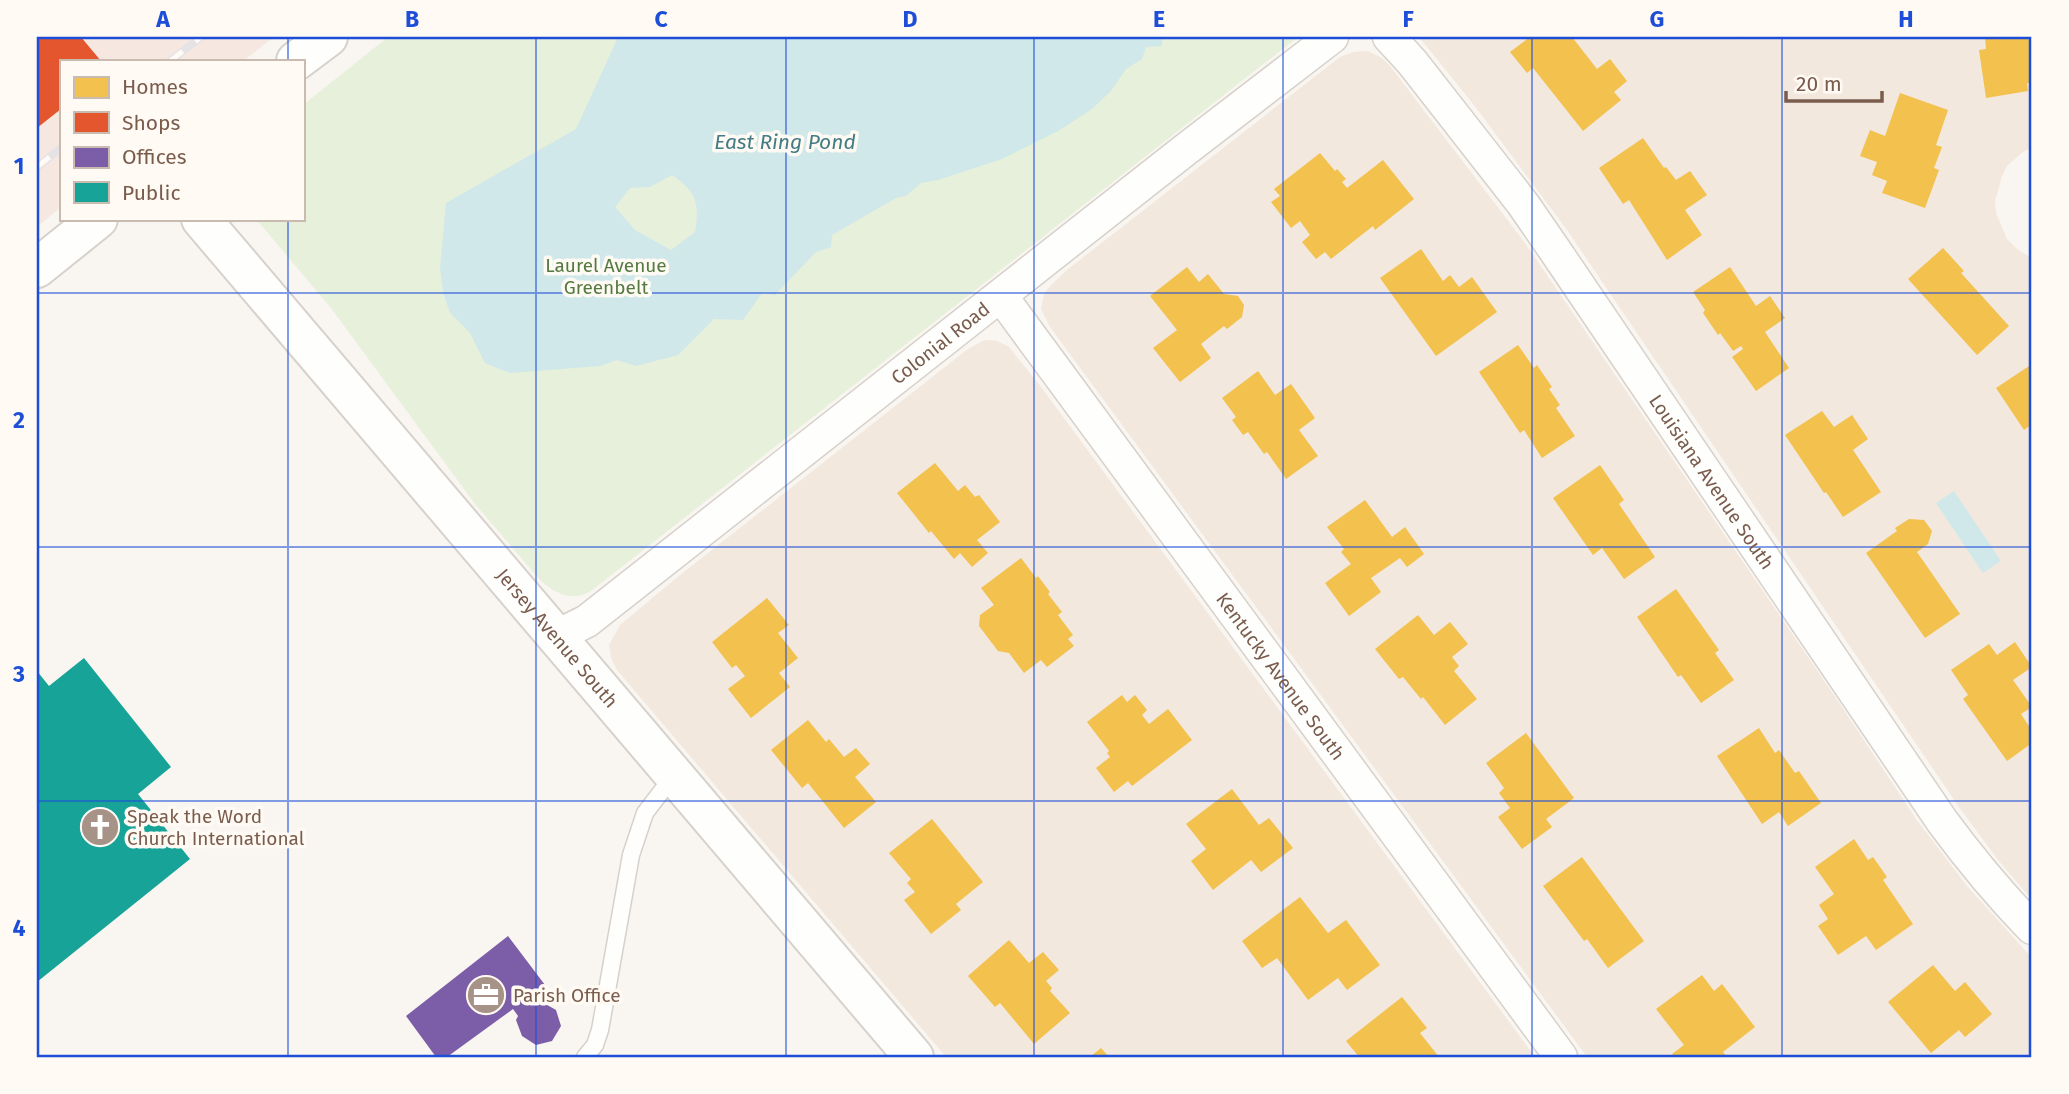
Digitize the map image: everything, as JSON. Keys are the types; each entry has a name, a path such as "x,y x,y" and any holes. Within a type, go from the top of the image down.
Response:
{"street":[{"path":"297,60 328,37"},
{"name":"Louisiana Avenue South","path":"1389,37 1412,62 1523,204 1942,821 1986,877 2032,928"},
{"name":"Colonial Road","path":"557,636 587,621 1326,41"},
{"path":"37,268 97,220"},
{"name":"Jersey Avenue South","path":"202,220 914,1057"},
{"name":"Kentucky Avenue South","path":"1001,296 1561,1057"}],"lane":[{"path":"585,1057 595,1045 600,1030 631,855 641,824 653,801 674,775"}],"shaded area":[{"path":"37,37 274,37 244,60 60,60 60,208 37,227"},
{"path":"1419,37 1738,37 1741,40 1751,37 2032,37 2032,147 2007,166 1995,201 1996,213 2007,239 2032,258 2032,900 1959,807 1567,230 1474,105"},
{"path":"1368,51 1382,58 1390,66 1525,243 1916,819 1967,886 2032,958 2032,1057 1587,1057 1050,327 1041,309 1044,294 1067,270 1340,57 1353,52"},
{"path":"985,340 997,341 1009,347 1041,387 1535,1057 946,1057 617,670 609,645 620,625 968,349"}],"green space":[{"name":"Laurel Avenue Greenbelt","path":"388,37 1298,37 591,591 578,596 559,593 541,581 475,504 331,308 257,220 304,220 304,104"}],"water":[{"name":"East Ring Pond","path":"618,37 1162,37 1162,46 1146,47 1142,59 1126,69 1111,91 1092,109 1058,131 1002,159 921,183 906,196 896,198 832,235 831,247 816,252 775,295 762,293 743,320 714,319 678,355 636,366 617,360 600,366 510,373 485,363 470,333 450,313 443,292 440,268 446,203 576,129","holes":["672,175 691,193 697,213 695,232 671,250 635,230 615,207 630,188 650,187"]},
{"path":"1954,491 2001,561 1983,573 1936,503"}],"building: Homes":[{"path":"1530,37 1572,37 1597,69 1610,59 1627,81 1614,92 1621,100 1583,131 1533,68 1527,73 1510,52"},
{"path":"1985,37 2032,37 2032,83 2027,83 2028,91 1986,98 1979,50 1986,49"},
{"path":"1900,93 1948,110 1936,145 1942,147 1934,168 1939,170 1925,208 1882,193 1887,181 1872,175 1877,162 1860,156 1870,130 1885,136"},
{"path":"1643,138 1676,180 1690,171 1707,195 1685,210 1702,235 1667,260 1629,200 1623,204 1599,168"},
{"path":"1320,153 1335,171 1337,169 1346,179 1342,182 1347,188 1383,160 1414,199 1375,230 1373,226 1331,259 1325,252 1316,259 1302,242 1310,235 1300,221 1291,228 1271,202 1280,196 1274,189"},
{"path":"1943,248 1964,271 1961,273 2009,326 1977,355 1908,279"},
{"path":"1421,249 1443,281 1450,275 1459,287 1472,277 1497,312 1436,356 1380,278"},
{"path":"1187,267 1199,282 1208,274 1224,294 1238,296 1244,305 1242,317 1227,329 1224,326 1201,344 1211,358 1180,382 1153,348 1177,330 1150,296"},
{"path":"1730,267 1756,306 1770,296 1785,318 1765,332 1789,368 1756,391 1732,357 1743,349 1741,346 1733,351 1720,333 1718,335 1693,292"},
{"path":"1518,345 1534,368 1537,365 1552,387 1549,389 1560,405 1556,408 1575,436 1542,458 1524,430 1520,433 1479,372"},
{"path":"2032,364 2032,424 2024,430 1996,388"},
{"path":"1258,371 1275,395 1291,384 1315,418 1299,430 1318,456 1286,479 1267,452 1264,454 1248,432 1243,435 1232,420 1236,417 1222,398"},
{"path":"1822,411 1834,427 1852,415 1868,439 1853,450 1881,492 1843,517 1785,435"},
{"path":"935,463 958,491 965,485 975,497 979,495 1000,522 977,540 988,553 972,567 960,553 954,559 897,493"},
{"path":"1600,465 1624,500 1619,504 1655,557 1624,579 1602,548 1593,555 1553,498"},
{"path":"1365,500 1392,537 1405,527 1424,554 1407,567 1400,558 1371,578 1381,592 1349,616 1325,583 1351,564 1341,552 1344,549 1327,527"},
{"path":"1909,519 1924,520 1932,531 1928,544 1917,552 1960,614 1925,638 1866,553"},
{"path":"1021,558 1050,592 1048,594 1062,612 1058,615 1073,635 1068,639 1074,646 1047,667 1041,660 1024,673 1009,653 998,651 979,626 980,615 994,605 981,588"},
{"path":"1676,589 1719,650 1715,653 1734,680 1701,703 1681,675 1678,677 1637,617"},
{"path":"767,598 789,625 778,633 798,658 779,673 790,687 751,718 728,689 745,676 736,665 732,668 712,642"},
{"path":"1418,615 1434,635 1450,622 1468,644 1452,657 1459,666 1454,671 1477,699 1445,725 1423,697 1421,699 1403,677 1399,679 1375,649"},
{"path":"2015,642 2032,667 2013,680 2032,707 2021,714 2032,731 2032,743 2007,761 1963,699 1968,695 1951,670 1989,644 1997,655"},
{"path":"1122,695 1127,702 1135,695 1147,710 1142,715 1149,724 1168,709 1192,740 1132,786 1128,781 1114,792 1096,768 1110,757 1107,753 1109,751 1087,722"},
{"path":"808,720 826,742 829,739 844,757 856,748 870,764 855,777 876,802 844,828 808,783 802,788 771,750"},
{"path":"1759,728 1775,753 1779,750 1795,773 1799,771 1821,803 1788,826 1779,812 1762,824 1717,756"},
{"path":"1526,733 1574,798 1546,819 1552,827 1522,849 1498,817 1510,808 1499,793 1504,788 1486,763"},
{"path":"1232,789 1259,825 1269,818 1293,848 1261,872 1251,860 1213,890 1191,861 1206,849 1186,824"},
{"path":"932,819 983,882 956,904 961,910 931,934 904,900 915,892 907,883 911,879 889,853"},
{"path":"1854,839 1868,860 1873,857 1887,877 1883,880 1913,924 1876,950 1866,936 1838,955 1818,926 1828,919 1819,905 1834,894 1815,867"},
{"path":"1582,857 1644,941 1608,968 1543,886"},
{"path":"1300,897 1328,933 1346,920 1380,965 1347,990 1338,978 1308,1000 1277,958 1262,968 1242,941"},
{"path":"1009,940 1029,963 1043,952 1059,970 1046,981 1052,988 1050,991 1070,1013 1034,1044 1000,1003 995,1007 968,976"},
{"path":"1933,965 1955,991 1965,982 1992,1014 1965,1037 1959,1030 1931,1053 1888,1002"},
{"path":"1702,975 1714,991 1722,984 1755,1027 1723,1052 1727,1057 1675,1057 1672,1054 1684,1045 1656,1009"},
{"path":"1402,997 1427,1028 1420,1033 1439,1057 1359,1057 1346,1041"},
{"path":"1101,1048 1109,1057 1090,1057"}],"building: Shops":[{"path":"37,37 81,37 100,60 60,60 60,110 37,128"}],"building: Offices":[{"name":"Parish Office","path":"508,936 545,985 536,990 544,1000 542,1002 556,1010 561,1026 552,1041 536,1045 522,1036 516,1020 518,1016 513,1009 447,1057 436,1057 406,1016"}],"building: Public":[{"name":"Speak the Word Church International","path":"84,658 171,767 138,794 190,859 37,982 37,671 49,686"}],"railway":[{"path":"171,60 201,37"},
{"path":"37,167 60,149"}],"place":[{"name":"Speak the Word Church International","path":"100,827"},
{"name":"Parish Office","path":"486,995"}]}
